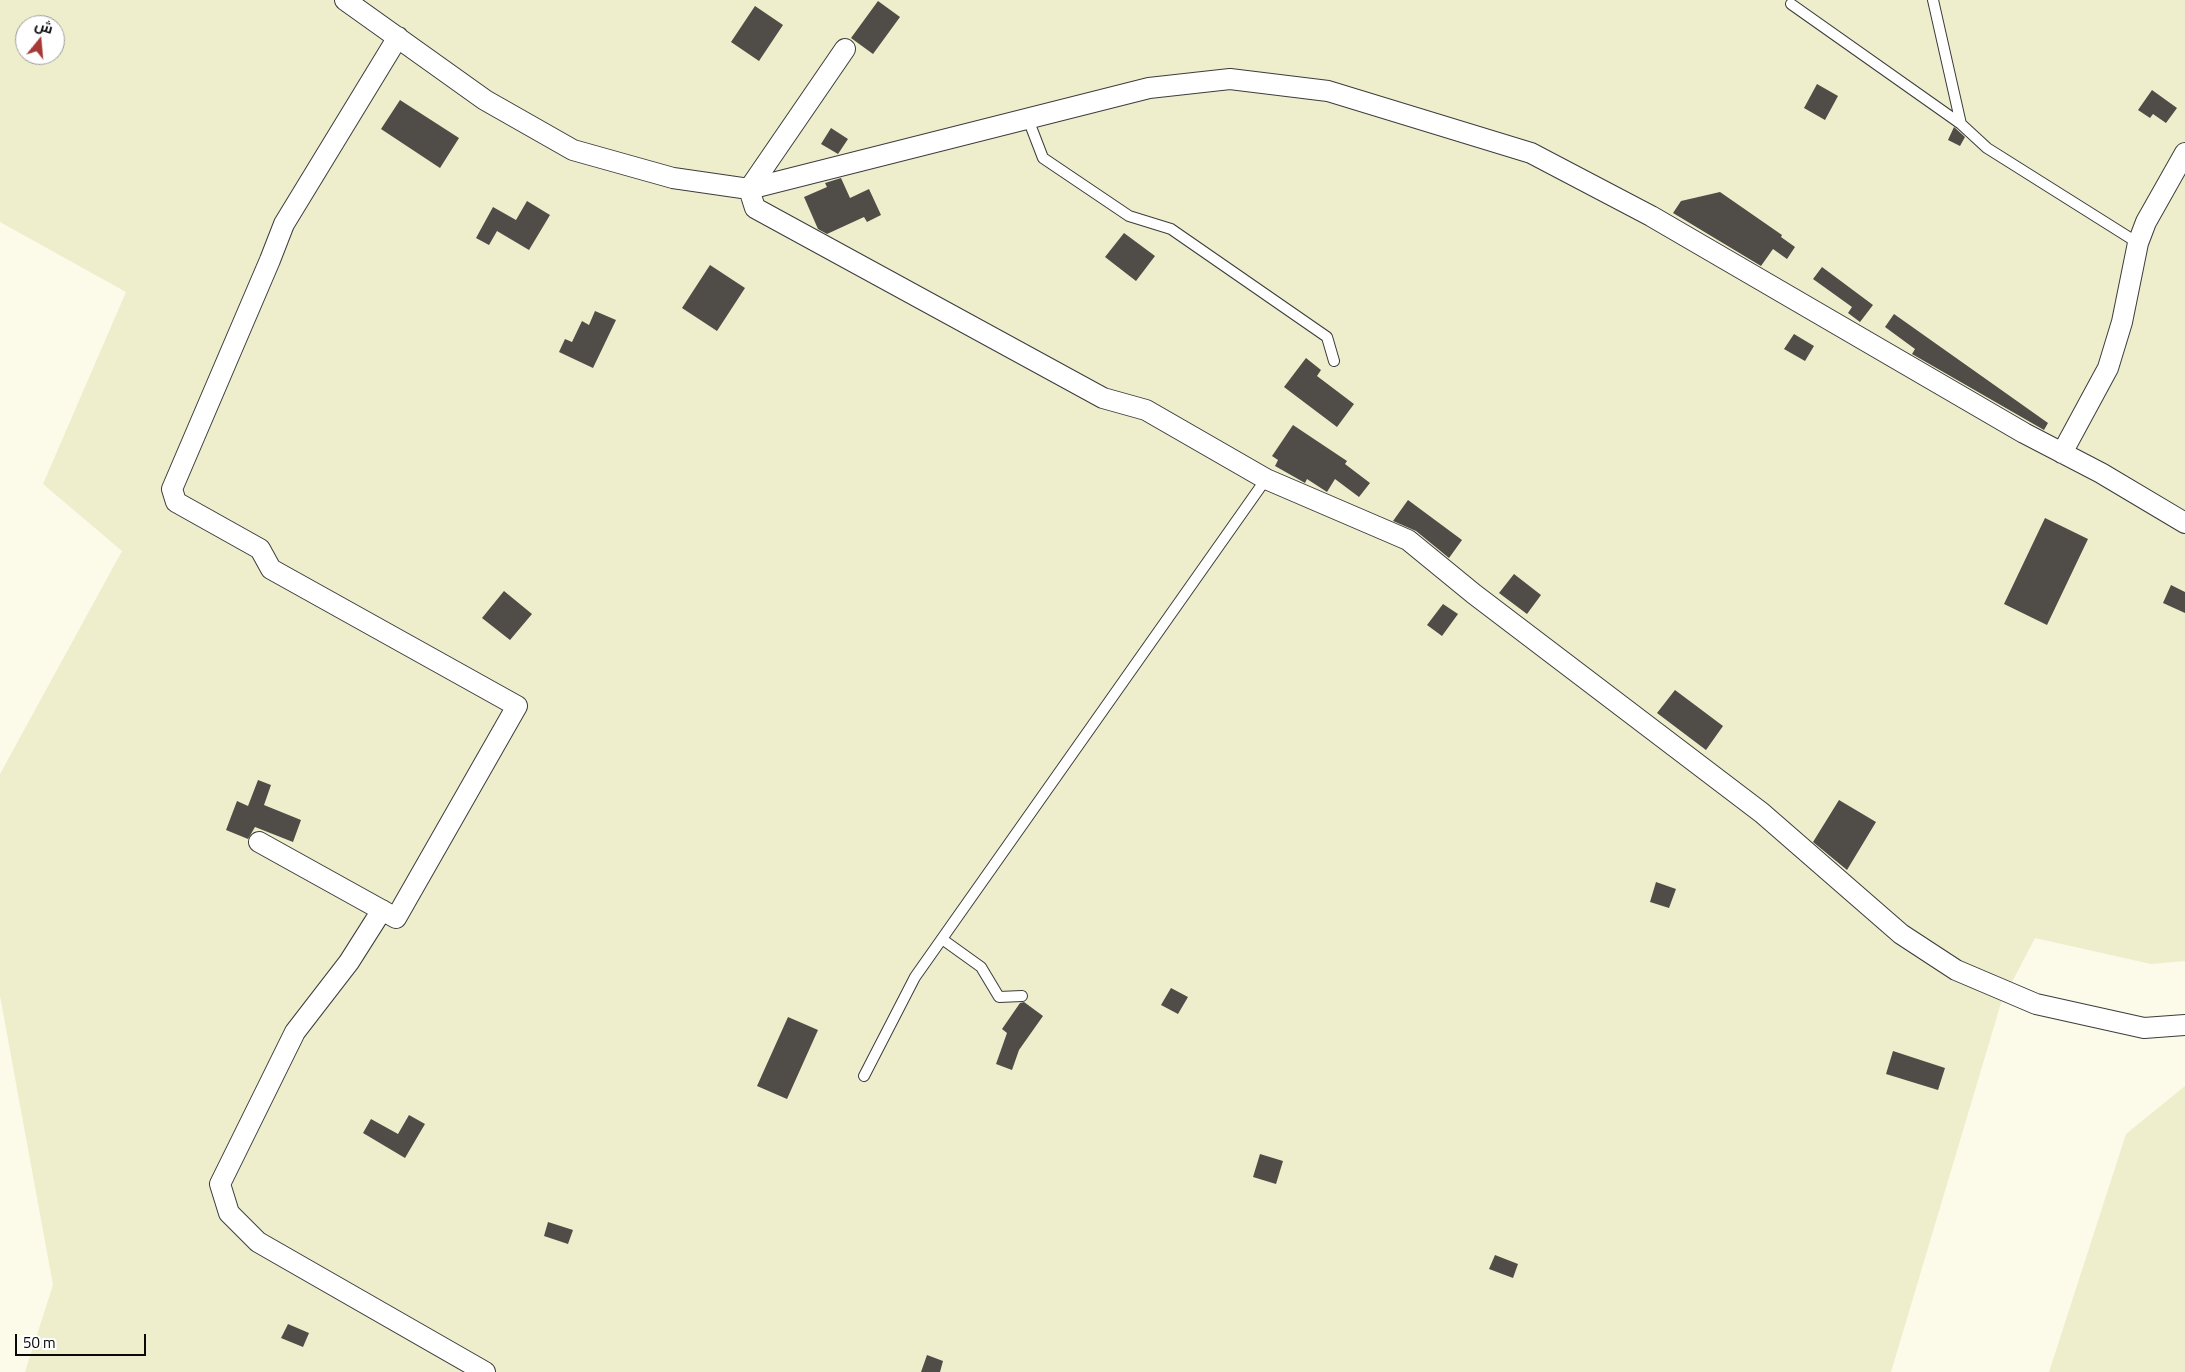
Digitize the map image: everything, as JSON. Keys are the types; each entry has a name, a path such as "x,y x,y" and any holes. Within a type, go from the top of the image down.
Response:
{"street":[{"path":"345,0 485,100 572,150 673,178 749,189 1149,88 1230,79 1328,90 1531,153 1651,216 2016,428 2101,473 2185,524"},
{"path":"259,842 396,918 517,706 271,569 260,549 176,502 172,489 284,224 398,37"},
{"path":"749,189 845,49"},
{"path":"2062,453 2108,368 2122,322 2138,243 2146,222 2185,153"},
{"path":"749,189 755,208 1103,398 1146,410 1266,479 1408,540 1474,594 1762,813 1901,934 1956,970 2036,1004 2144,1028 2185,1025"},
{"path":"382,910 349,962 295,1032 220,1184 229,1213 258,1242 485,1372"}],"lane":[{"path":"1933,0 1961,124"},
{"path":"1790,4 1961,124 1987,148 2138,243"},
{"path":"1028,118 1043,158 1129,216 1171,229 1326,337 1334,361"},
{"path":"864,1076 915,977 1266,479"},
{"path":"942,938 981,967 999,997 1022,996"}],"green space":[{"path":"0,0 2185,0 2185,961 2151,964 2035,938 2001,1003 1891,1372 25,1372 53,1285 0,996 0,774 122,551 43,484 126,292 0,222"},
{"path":"2185,1086 2185,1372 2049,1372 2126,1134"}],"building":[{"path":"878,1 900,17 873,54 851,38"},
{"path":"755,6 783,25 759,61 731,42"},
{"path":"1817,84 1838,96 1825,120 1804,108"},
{"path":"2152,90 2177,108 2166,123 2153,114 2150,118 2138,110"},
{"path":"400,100 459,138 440,168 381,129"},
{"path":"1954,127 1965,137 1960,146 1948,140"},
{"path":"831,128 848,139 838,154 821,144"},
{"path":"841,178 850,198 869,189 881,215 867,222 864,217 827,234 818,229 804,197 827,187 825,183"},
{"path":"1720,192 1782,235 1781,237 1795,247 1787,259 1773,249 1761,266 1673,213 1681,201"},
{"path":"527,201 550,215 529,250 497,231 489,245 476,238 493,207 516,220"},
{"path":"1124,233 1155,256 1136,281 1105,257"},
{"path":"710,265 745,288 717,331 682,308"},
{"path":"1822,267 1873,305 1860,322 1848,313 1852,307 1813,279"},
{"path":"595,311 616,320 593,368 559,352 565,339 572,342 582,321 589,325"},
{"path":"1894,314 2048,423 2044,430 1912,354 1915,349 1885,327"},
{"path":"1794,334 1814,346 1805,361 1784,349"},
{"path":"1306,358 1321,370 1317,376 1354,404 1337,427 1284,387"},
{"path":"1293,425 1347,461 1345,464 1370,483 1359,497 1335,479 1327,492 1307,479 1305,483 1275,466 1278,460 1272,456"},
{"path":"1408,500 1462,540 1449,558 1416,531 1393,521"},
{"path":"2045,518 2088,539 2047,625 2004,604"},
{"path":"1514,574 1541,595 1527,614 1499,593"},
{"path":"2171,585 2185,592 2185,613 2163,603"},
{"path":"504,591 532,614 510,640 482,618"},
{"path":"1443,604 1458,614 1442,636 1427,625"},
{"path":"1675,690 1723,726 1706,750 1657,713"},
{"path":"258,780 271,785 264,805 301,820 293,842 255,827 248,839 226,830 237,801 248,806"},
{"path":"1839,800 1876,822 1847,870 1813,842"},
{"path":"1656,882 1676,889 1669,908 1650,902"},
{"path":"1171,988 1188,997 1178,1014 1161,1005"},
{"path":"1024,1002 1043,1016 1019,1050 1012,1070 996,1064 1007,1033 1002,1029 1020,1003"},
{"path":"788,1017 818,1030 787,1099 757,1086"},
{"path":"1893,1051 1945,1068 1938,1090 1886,1074"},
{"path":"409,1115 425,1124 405,1158 363,1133 371,1119 398,1134"},
{"path":"1260,1154 1283,1161 1276,1184 1253,1177"},
{"path":"548,1222 573,1230 568,1244 544,1236"},
{"path":"1495,1255 1518,1264 1513,1278 1489,1269"},
{"path":"288,1324 309,1333 303,1347 281,1338"},
{"path":"927,1355 943,1361 940,1372 921,1372"}]}
